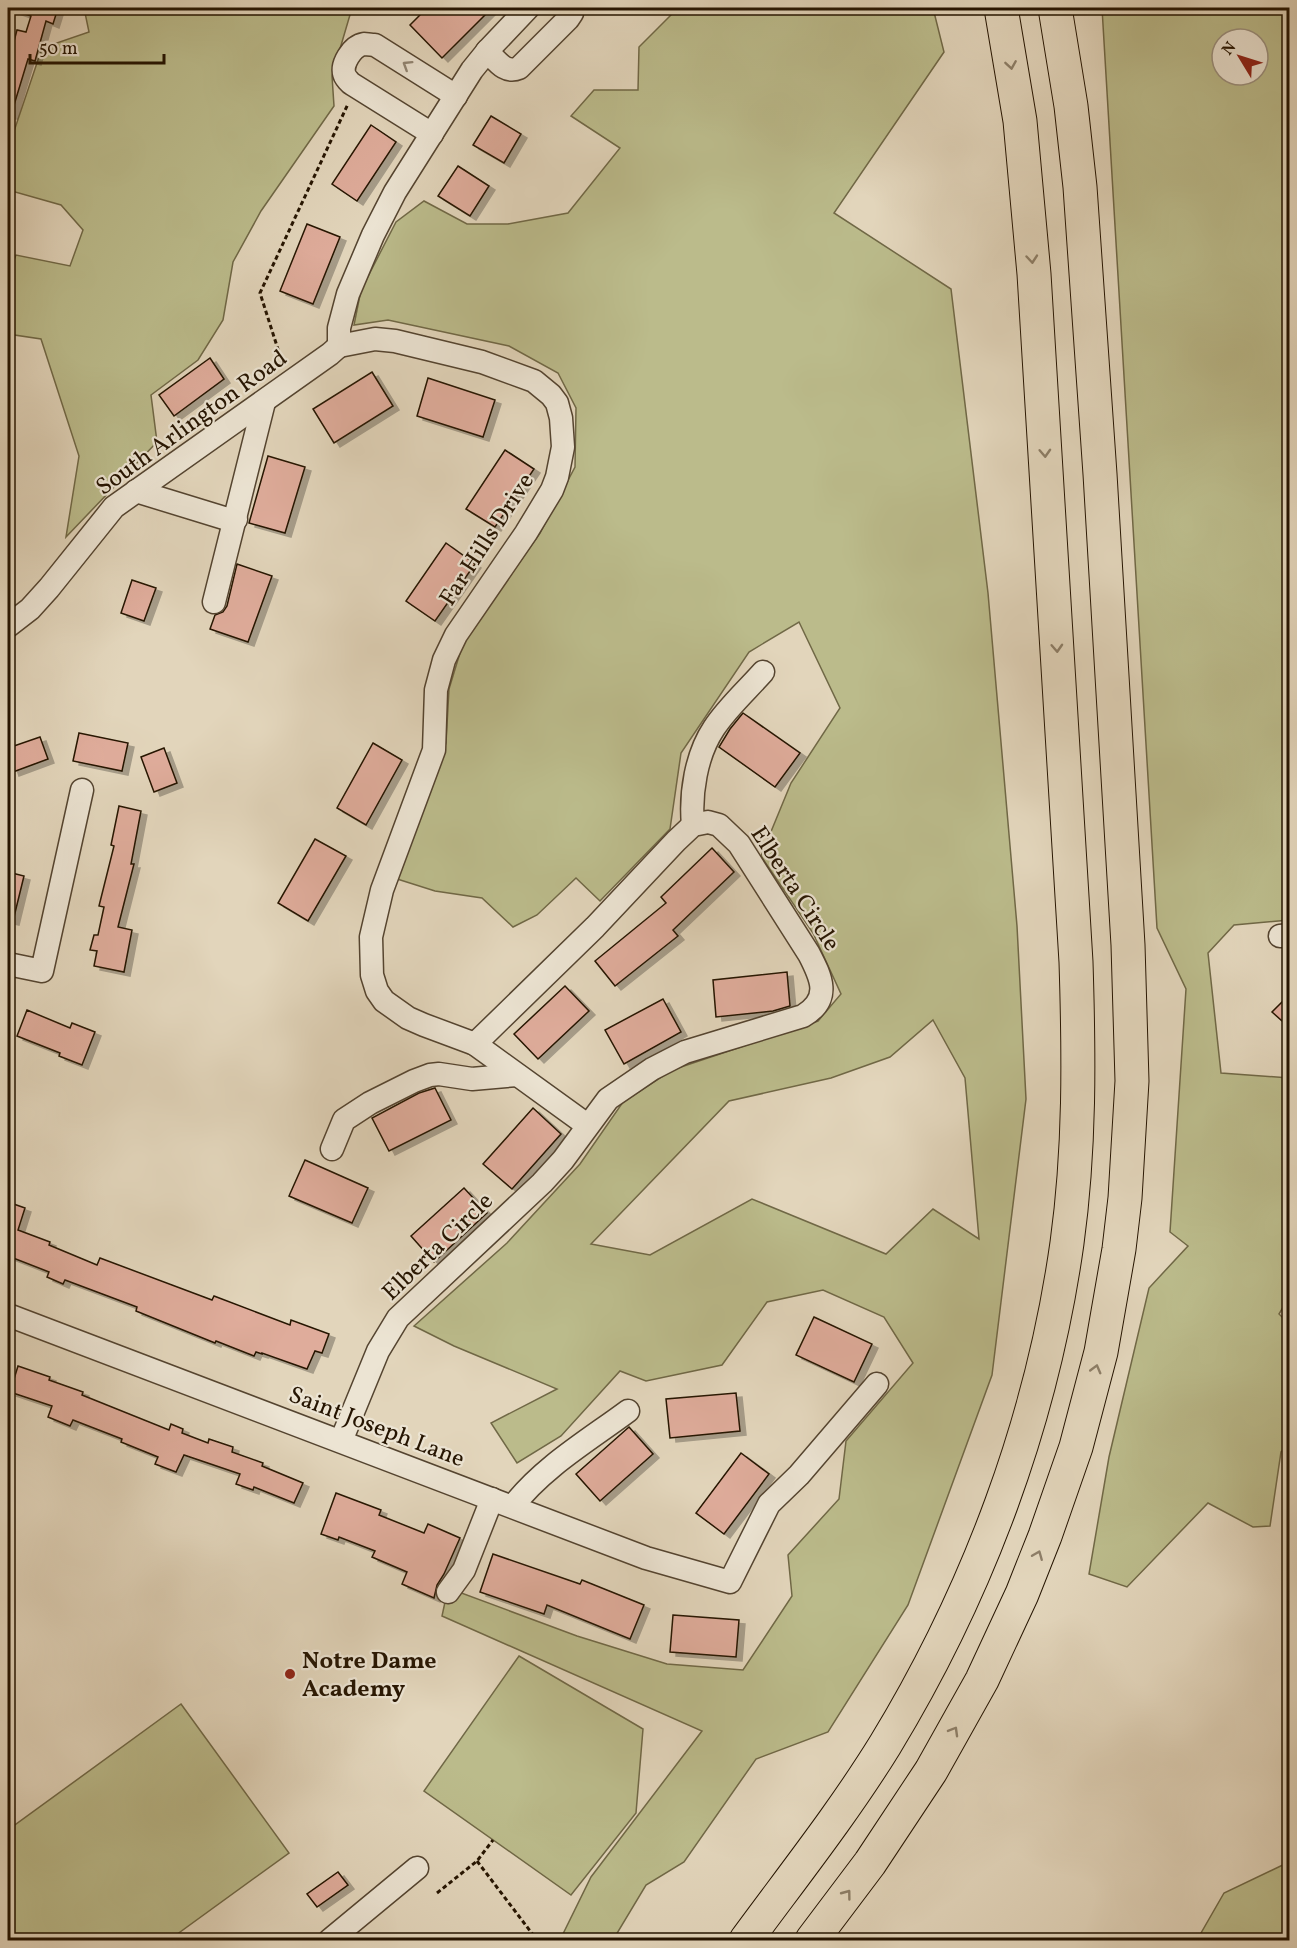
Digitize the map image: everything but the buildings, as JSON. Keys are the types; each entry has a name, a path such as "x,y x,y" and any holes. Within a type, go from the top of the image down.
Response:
{"highway":[{"path":"746,1941 850,1799 884,1747 918,1688 974,1575 1028,1425 1050,1335 1067,1243 1076,1152 1079,1067 1076,962 1034,274 1020,121 1001,8"},
{"path":"812,1941 870,1863 931,1771 982,1680 1023,1594 1046,1536 1076,1447 1101,1352 1119,1249 1125,1198 1132,1082 1127,933 1080,186 1071,106 1055,8"}],"street":[{"path":"339,346 339,328 348,294 373,235 396,192 472,70 528,8"},
{"path":"487,51 507,69 519,68 568,19 572,8"},
{"path":"432,135 352,84 345,77 344,68 347,58 355,49 365,44 375,45 456,96"},
{"name":"Far Hills Drive","path":"339,346 375,339 395,341 482,362 534,381 557,403 561,418 563,447 552,490 526,533 456,635 444,660 436,690 434,750 382,890 371,937 372,975 377,991 384,1001 408,1018 475,1044 587,1125"},
{"name":"South Arlington Road","path":"8,627 30,609 49,588 114,507 264,402 339,346"},
{"path":"214,602 264,402"},
{"path":"136,491 224,518 236,519"},
{"path":"475,1044 595,927 693,825 691,807 694,787 707,741 714,727 763,672"},
{"path":"8,964 42,971 82,790"},
{"name":"Elberta Circle","path":"341,1441 378,1351 398,1318 542,1183 608,1099 652,1069 685,1052 803,1016 812,1011 822,996 819,972 739,844 719,825 708,822 693,825"},
{"path":"332,1149 344,1120 370,1103 422,1078 440,1074 472,1079 518,1075"},
{"name":"Saint Joseph Lane","path":"8,1315 646,1558 730,1582 769,1504 799,1475 877,1384"},
{"path":"448,1592 464,1570 503,1502 524,1492 549,1470 628,1411"},
{"path":"330,1941 417,1868"}],"path":[{"path":"289,384 260,293 338,122 350,101"},
{"path":"437,1893 477,1861 493,1840"},
{"path":"477,1861 537,1941"}],"green space":[{"path":"84,8 352,8 332,76 334,106 261,211 233,262 223,320 198,360 151,395 157,442 66,537 79,456 41,339 8,334 8,275 16,255 70,266 83,230 61,205 8,190 8,149 42,48 89,32"},
{"path":"678,8 933,8 944,52 834,213 951,289 988,593 1017,926 1026,1099 992,1375 908,1605 828,1732 756,1759 684,1862 646,1885 613,1940 560,1940 591,1877 702,1731 442,1616 448,1588 577,1636 667,1664 743,1670 792,1596 788,1555 839,1499 846,1441 913,1363 884,1317 823,1290 767,1302 722,1365 646,1381 620,1371 561,1436 517,1463 491,1423 557,1389 454,1346 414,1326 507,1243 580,1164 623,1102 672,1070 818,1021 841,994 813,933 761,856 791,783 840,708 799,622 749,652 681,753 670,829 600,901 576,878 537,915 513,927 482,898 435,891 394,878 446,743 449,689 463,643 540,533 575,467 576,408 558,373 509,346 388,320 354,325 361,290 396,222 424,201 467,224 508,224 568,213 620,148 571,116 594,90 638,90 639,47","holes":["933,1020 965,1078 979,1239 933,1209 886,1254 752,1199 650,1255 591,1244 729,1101 831,1078 890,1057"]},
{"path":"1102,8 1290,8 1289,920 1234,925 1208,953 1221,1073 1289,1078 1290,1296 1279,1314 1289,1324 1289,1445 1281,1452 1270,1526 1253,1527 1208,1503 1127,1587 1089,1574 1109,1457 1149,1288 1188,1246 1170,1232 1186,989 1157,928"},
{"path":"519,1656 643,1729 636,1813 571,1895 424,1791"},
{"path":"181,1704 289,1853 169,1940 15,1940 8,1930 8,1830"},
{"path":"1289,1862 1289,1940 1197,1940 1224,1893"}],"place":[{"name":"Notre Dame Academy","path":"290,1674"}]}
